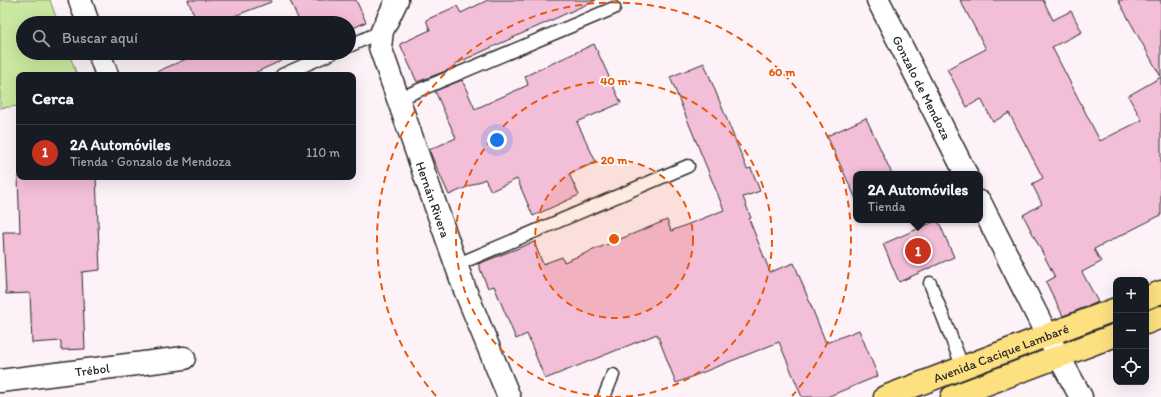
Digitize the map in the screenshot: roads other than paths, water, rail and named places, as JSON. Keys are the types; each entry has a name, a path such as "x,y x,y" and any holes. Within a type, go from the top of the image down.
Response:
{"main road":[{"path":"1149,297 1161,292"},
{"name":"Avenida Cacique Lambaré","path":"885,397 1113,310"},
{"path":"1149,322 1161,317"},
{"name":"Avenida Cacique Lambaré","path":"952,397 1113,336"}],"street":[{"path":"80,0 86,16"},
{"name":"Hernán Rivera","path":"398,0 382,31 380,47 464,290 509,397"},
{"name":"Gonzalo de Mendoza","path":"878,0 964,171"},
{"path":"102,60 106,72"},
{"path":"983,208 1047,335 1081,397"},
{"name":"Trébol","path":"0,381 184,358"}],"lane":[{"path":"398,99 614,8"},
{"path":"356,43 382,31"},
{"path":"289,72 316,60"},
{"path":"456,265 688,166"},
{"path":"930,283 963,368"},
{"path":"604,397 613,375"}],"place":[{"name":"2A Automóviles","path":"918,251"}]}
